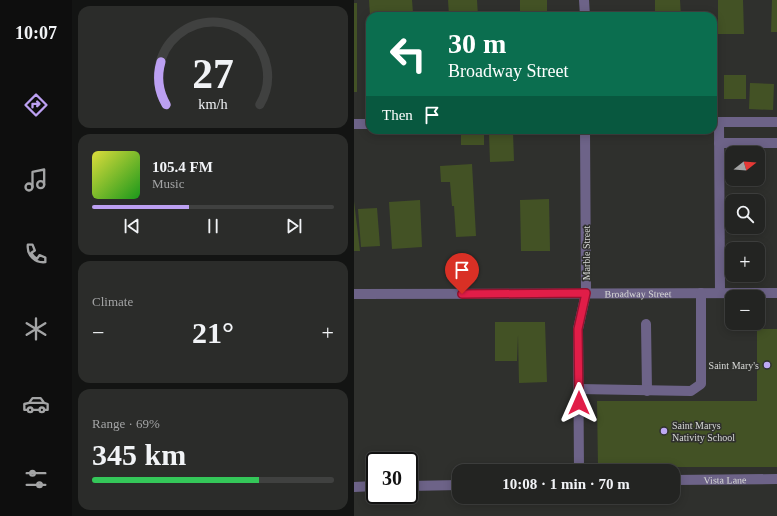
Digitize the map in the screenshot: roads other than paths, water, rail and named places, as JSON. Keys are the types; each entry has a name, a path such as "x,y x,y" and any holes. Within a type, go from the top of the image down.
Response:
{"street":[{"path":"584,0 585,12"},
{"path":"717,122 777,122"},
{"path":"354,124 366,124"},
{"path":"717,129 719,143 720,293"},
{"name":"Marble Street","path":"579,464 578,329 586,293 585,134"},
{"path":"719,143 777,143"},
{"path":"579,389 691,391 702,384 701,293"},
{"name":"Broadway Street","path":"354,294 777,293"},
{"path":"646,324 647,390"},
{"name":"Vista Lane","path":"680,480 777,479"},
{"path":"418,486 452,484"},
{"path":"354,487 366,486"}],"place":[{"name":"Saint Mary's","path":"767,365"},
{"name":"Saint Marys Nativity School","path":"664,431"}]}
